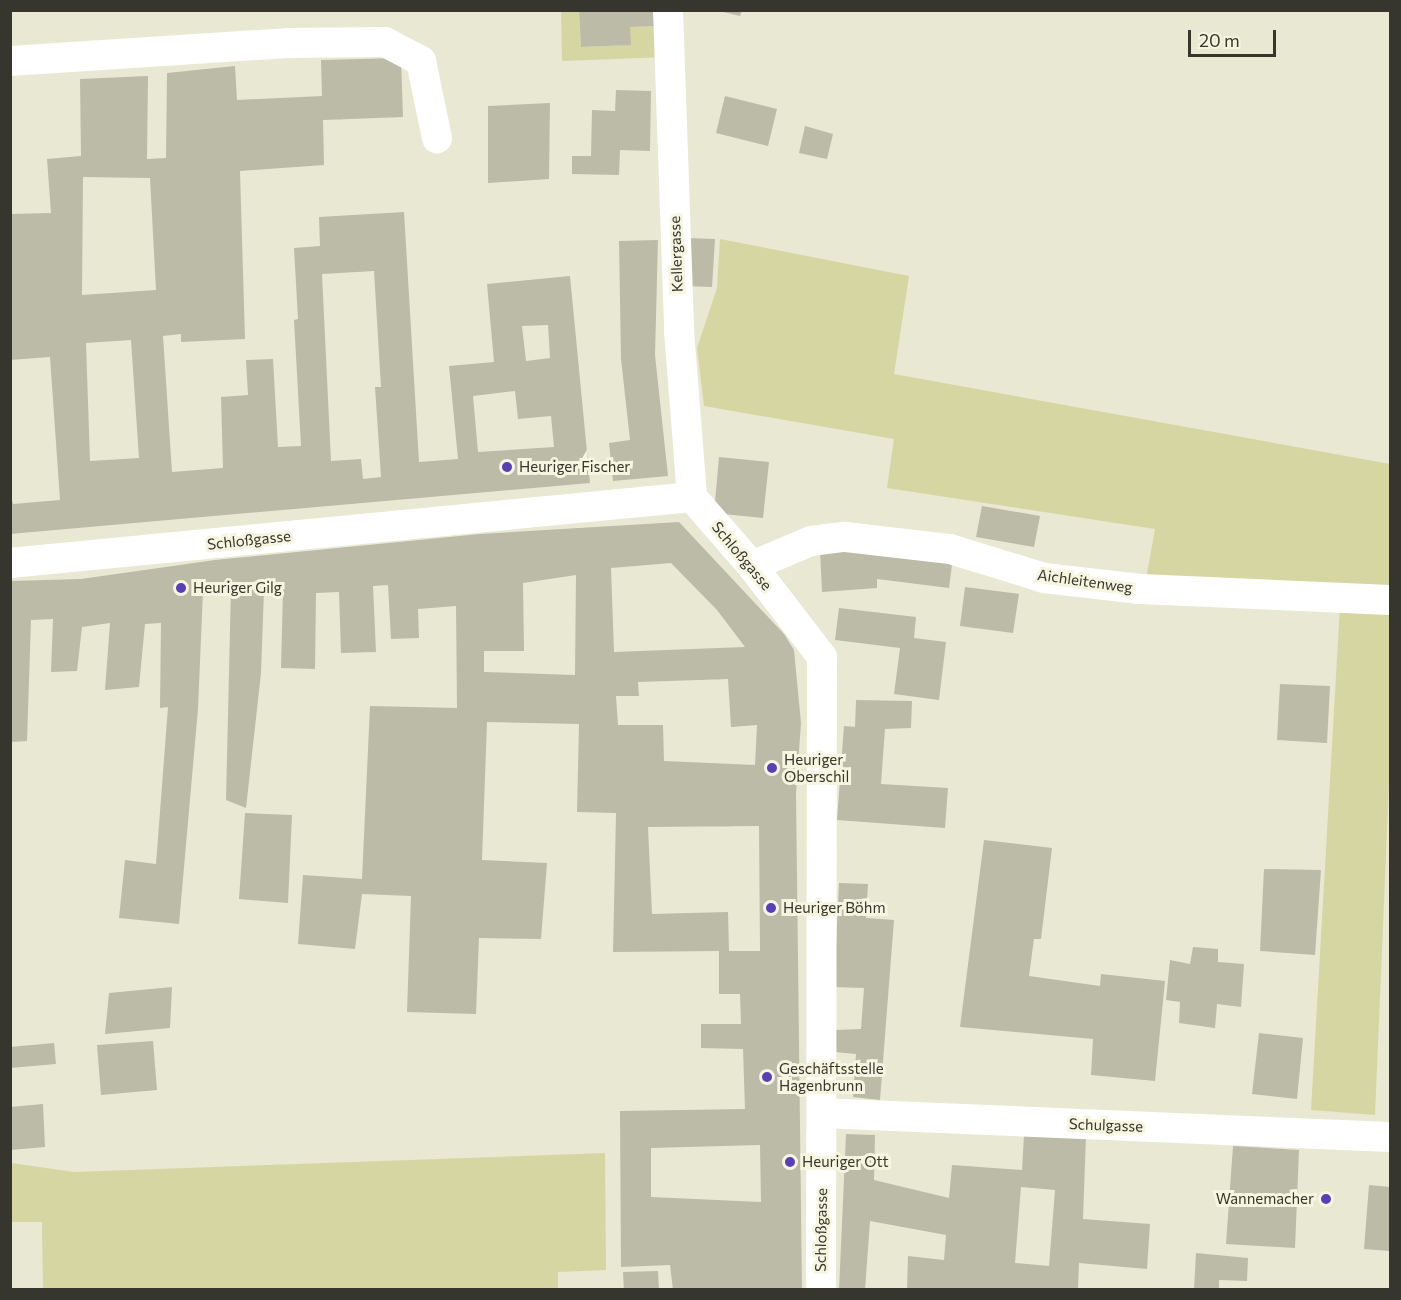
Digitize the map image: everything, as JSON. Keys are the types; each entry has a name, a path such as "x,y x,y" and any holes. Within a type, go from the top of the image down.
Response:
{"street":[{"name":"Kellergasse","path":"668,10 679,331 692,497"},
{"path":"10,61 290,43 385,42 421,61 438,138"},
{"name":"Schloßgasse","path":"10,563 692,497 752,566 822,657 820,1290"},
{"name":"Aichleitenweg","path":"752,566 812,541 846,537 950,549 1044,578 1140,589 1390,600"},
{"name":"Schulgasse","path":"822,1113 1390,1137"}],"green space":[{"path":"561,11 579,11 581,47 630,45 630,27 656,26 665,57 562,61"},
{"path":"720,239 909,276 894,374 1390,464 1390,593 1146,579 1155,529 887,488 894,439 704,406 697,348 717,288"},
{"path":"1340,606 1390,607 1390,760 1375,1115 1311,1110"},
{"path":"605,1153 606,1270 558,1272 558,1289 43,1289 42,1222 11,1222 11,1163 74,1172"}],"building":[{"path":"579,10 656,10 656,26 630,27 631,45 581,47"},
{"path":"715,10 742,10 740,16"},
{"path":"401,58 403,117 323,120 324,165 240,171 245,339 181,342 181,334 163,336 172,472 223,468 221,397 248,395 246,360 273,359 278,447 301,446 294,320 298,319 294,248 320,246 319,217 404,212 419,462 458,459 449,366 494,362 487,284 570,276 590,483 10,534 10,493 13,504 60,500 50,357 10,360 10,214 51,213 47,159 81,156 80,79 148,76 147,159 166,158 167,73 235,66 237,100 322,96 321,60","holes":["83,177 150,178 156,290 82,295","374,271 381,387 375,387 381,477 363,479 361,459 331,461 322,274","548,325 550,358 526,361 522,326","131,340 139,458 90,461 86,343","515,391 518,419 551,416 554,447 478,452 473,396"]},
{"path":"616,90 651,91 650,151 620,150 619,175 572,174 572,156 591,156 592,110 615,111"},
{"path":"725,96 777,109 768,146 716,133"},
{"path":"550,103 549,179 488,183 488,106"},
{"path":"805,126 833,134 827,159 799,153"},
{"path":"687,238 715,239 712,287 685,286"},
{"path":"658,240 655,355 668,476 613,481 609,443 630,440 621,359 619,241"},
{"path":"719,457 769,462 763,518 714,513"},
{"path":"982,506 1040,516 1034,547 976,537"},
{"path":"679,522 784,634 794,650 801,723 796,793 802,1290 673,1290 670,1265 621,1267 620,1111 745,1109 743,1049 701,1048 701,1024 741,1024 740,994 719,994 719,951 613,952 616,813 577,812 579,724 487,722 482,860 547,863 541,939 479,938 476,1014 407,1012 411,896 362,894 355,949 298,944 303,875 362,879 370,706 457,708 456,606 418,609 419,638 391,639 388,585 373,586 376,652 341,653 339,592 316,593 315,669 281,668 283,590 264,590 261,673 246,808 226,800 231,587 203,591 198,709 179,924 119,918 125,860 156,864 168,707 160,708 161,623 145,624 139,687 105,690 110,623 82,627 77,671 51,672 53,619 31,620 27,741 10,742 10,581 81,579 215,560 480,534","holes":["671,563 717,610 745,647 614,652 611,568","576,575 575,675 484,672 484,651 524,651 523,583","728,679 731,727 757,725 755,765 664,761 663,725 618,725 616,696 639,696 638,682","759,826 760,951 729,951 728,912 652,914 648,827","760,1145 761,1202 651,1197 651,1148"]},
{"path":"820,550 953,557 949,588 877,579 877,588 822,592"},
{"path":"965,587 1019,594 1013,633 960,626"},
{"path":"839,608 916,617 914,638 946,642 939,700 894,694 900,648 835,640"},
{"path":"1280,684 1330,686 1327,743 1277,740"},
{"path":"856,700 912,701 911,728 885,729 881,784 948,788 945,828 837,820 844,726 855,727"},
{"path":"245,813 292,815 288,903 239,899"},
{"path":"984,840 1052,848 1041,939 1034,939 1029,976 1100,986 1101,974 1165,981 1155,1081 1091,1075 1093,1039 960,1027"},
{"path":"1264,869 1321,870 1315,955 1260,951"},
{"path":"839,883 868,884 866,918 894,920 880,1100 853,1097 856,1054 835,1052 835,1030 861,1029 864,988 834,987"},
{"path":"1193,947 1218,949 1218,962 1244,964 1241,1007 1217,1004 1215,1028 1179,1023 1180,1002 1166,1000 1170,960 1190,964"},
{"path":"172,987 170,1028 105,1034 109,993"},
{"path":"1259,1033 1303,1038 1297,1099 1252,1094"},
{"path":"153,1041 157,1090 101,1095 97,1045"},
{"path":"54,1043 56,1064 10,1068 10,1047"},
{"path":"43,1104 45,1147 10,1150 10,1107"},
{"path":"846,1134 875,1135 874,1180 949,1198 952,1165 1022,1170 1024,1135 1086,1136 1083,1219 1150,1224 1147,1269 1079,1263 1078,1290 907,1290 908,1256 944,1260 946,1235 870,1221 865,1290 839,1290","holes":["1021,1187 1055,1190 1049,1266 1015,1263"]},
{"path":"1233,1146 1299,1150 1295,1248 1226,1244"},
{"path":"1369,1185 1390,1187 1390,1251 1364,1249"},
{"path":"1196,1253 1248,1258 1247,1281 1219,1280 1219,1290 1194,1290"},
{"path":"658,1271 659,1290 624,1290 623,1272"}],"place":[{"name":"Heuriger Fischer","path":"507,467"},
{"name":"Heuriger Gilg","path":"181,588"},
{"name":"Heuriger Oberschil","path":"772,768"},
{"name":"Heuriger Böhm","path":"771,908"},
{"name":"Geschäftsstelle Hagenbrunn","path":"767,1077"},
{"name":"Heuriger Ott","path":"790,1162"},
{"name":"Wannemacher","path":"1326,1199"}]}
